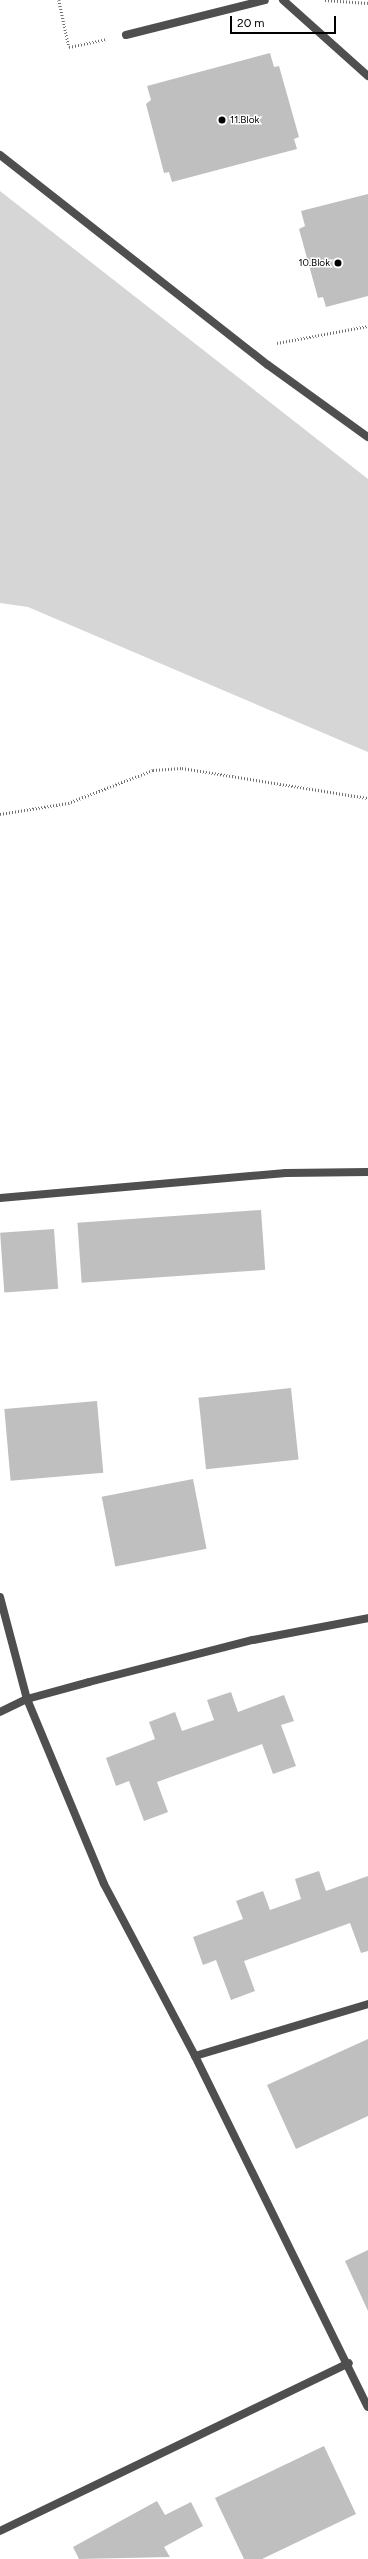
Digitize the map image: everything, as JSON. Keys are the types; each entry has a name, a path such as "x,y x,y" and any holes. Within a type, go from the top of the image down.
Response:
{"street":[{"path":"126,35 265,0"},
{"path":"283,0 368,76"},
{"path":"0,155 247,348 368,437"},
{"path":"0,1198 286,1173 368,1172"},
{"path":"0,1598 27,1699 104,1884 194,2056 349,2363 368,2407"},
{"path":"0,1712 27,1699 253,1640 368,1618"},
{"path":"194,2056 368,2004"},
{"path":"0,2531 349,2363"}],"path":[{"path":"59,0 69,47 126,35"},
{"path":"325,0 368,3"},
{"path":"247,348 368,326"},
{"path":"0,814 68,803 153,770 182,768 368,798"}],"shaded area":[{"path":"0,191 368,479 368,752 28,607 0,603"}],"building":[{"name":"11.Blok","path":"270,53 274,67 279,66 299,137 294,139 297,149 172,182 169,172 164,173 146,104 151,100 147,86"},
{"name":"10.Blok","path":"368,194 368,296 326,307 323,297 318,298 299,229 305,226 301,211"},
{"path":"261,1210 265,1270 82,1283 77,1223"},
{"path":"54,1229 58,1289 4,1293 0,1233"},
{"path":"291,1388 299,1460 206,1469 199,1398"},
{"path":"97,1401 103,1473 11,1481 4,1409"},
{"path":"193,1479 207,1549 115,1566 102,1497"},
{"path":"231,1692 238,1712 284,1695 294,1721 281,1725 296,1766 273,1774 262,1744 157,1782 168,1812 144,1821 129,1781 116,1786 106,1758 155,1739 149,1722 175,1712 182,1731 214,1720 207,1700"},
{"path":"319,1871 326,1891 368,1876 368,1951 361,1953 350,1923 244,1961 255,1991 231,2000 216,1960 203,1965 193,1937 243,1919 236,1901 263,1891 270,1910 301,1899 295,1879"},
{"path":"368,2039 368,2116 296,2149 267,2085"},
{"path":"368,2250 368,2311 345,2261"},
{"path":"324,2446 356,2514 262,2559 244,2559 215,2498"},
{"path":"157,2501 165,2515 191,2502 203,2526 164,2547 170,2557 79,2559 73,2547"}],"place":[{"name":"11.Blok","path":"222,120"},
{"name":"10.Blok","path":"338,263"}]}
